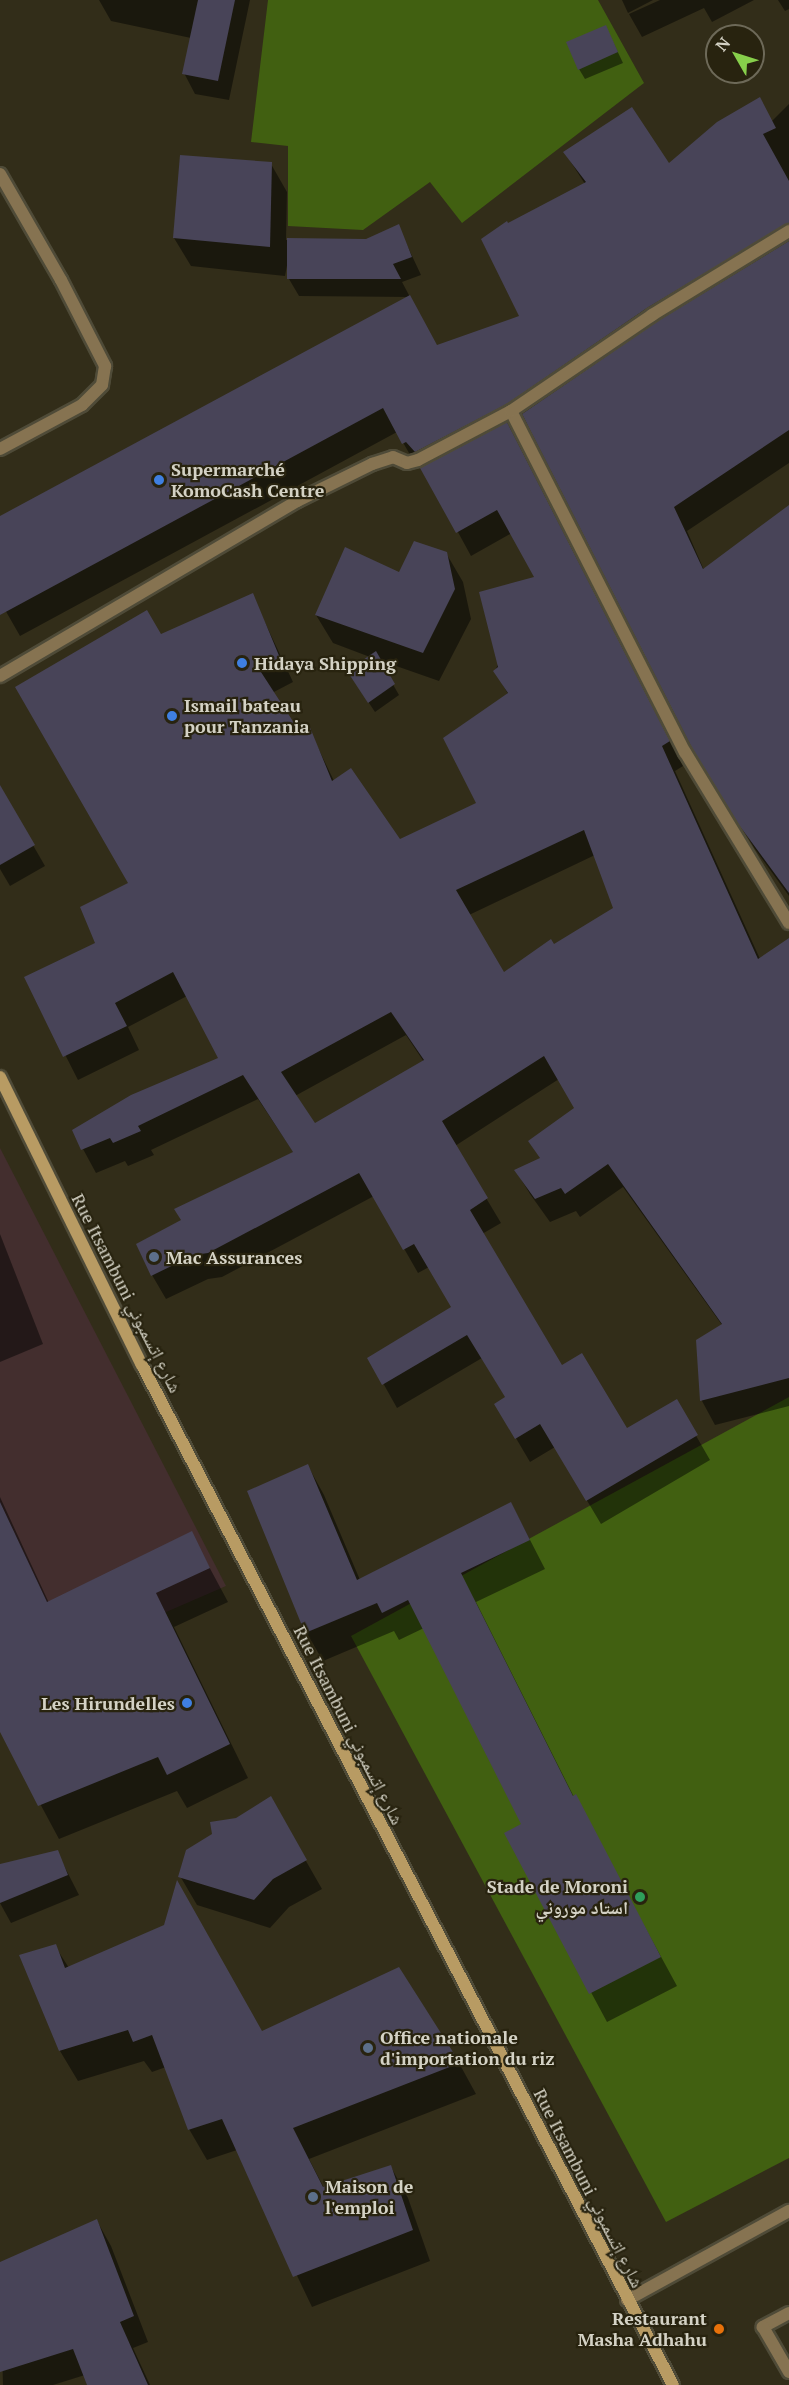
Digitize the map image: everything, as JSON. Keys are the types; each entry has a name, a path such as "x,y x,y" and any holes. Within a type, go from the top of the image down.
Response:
{"main road":[{"name":"Rue Itsambuni شارع إتسمبوني","path":"0,1077 142,1365 673,2385"}],"street":[{"path":"0,174 62,280 105,366 102,385 82,405 0,449"},
{"path":"0,676 297,501 393,457 407,463 418,460 511,411 652,315 789,231"},
{"path":"511,411 685,752 789,923"},
{"path":"627,2300 789,2211"},
{"path":"789,2313 763,2326 789,2372"}],"shaded area":[{"path":"0,1148 226,1586 0,1684"}],"green space":[{"path":"268,0 598,0 644,83 462,223 430,182 363,230 288,226 288,146 251,142"},
{"name":"Stade de Moroni استاد موروني","path":"789,1397 789,2158 666,2222 351,1636"}],"building":[{"path":"198,0 235,0 218,81 182,74"},
{"path":"606,25 618,52 578,70 566,42"},
{"path":"760,97 776,128 763,134 789,181 789,223 647,308 507,404 415,452 406,442 402,444 383,408 0,615 0,516 410,295 437,345 519,316 481,239 507,221 508,223 586,182 563,152 632,107 669,163 717,122"},
{"path":"180,155 272,162 270,247 173,238"},
{"path":"399,224 412,257 393,264 401,279 287,279 287,238 366,239"},
{"path":"789,241 789,430 674,507 703,569 789,505 789,893 739,825 692,748 522,414 656,322"},
{"path":"507,422 670,741 662,746 758,959 789,938 789,1378 700,1401 696,1340 722,1324 608,1164 565,1194 561,1188 535,1199 514,1170 540,1158 528,1141 574,1108 544,1056 442,1121 488,1198 470,1210 562,1365 582,1353 627,1428 677,1399 698,1435 586,1501 540,1424 515,1439 494,1404 505,1397 467,1335 382,1385 367,1358 451,1307 414,1244 403,1250 359,1173 208,1253 194,1255 151,1276 136,1244 181,1220 174,1209 293,1152 243,1075 138,1126 141,1131 113,1143 110,1138 81,1150 72,1130 131,1095 218,1058 173,972 115,1003 127,1026 63,1057 24,977 95,943 80,907 128,883 15,687 147,610 161,634 253,593 280,658 259,669 298,729 309,725 332,781 351,768 400,839 476,803 443,738 508,693 493,671 498,667 479,592 534,577 497,510 456,533 420,468","holes":["584,830 613,908 554,944 551,939 504,972 456,890","391,1012 424,1060 315,1123 281,1072"]},
{"path":"414,541 447,552 455,589 423,653 315,615 345,547 399,572"},
{"path":"376,651 395,684 368,703 347,671"},
{"path":"0,785 35,845 0,865"},
{"path":"308,1464 357,1580 511,1502 530,1540 461,1573 573,1796 576,1794 661,1957 589,1994 504,1833 521,1824 408,1600 382,1613 377,1603 305,1633 247,1491"},
{"path":"0,1502 47,1602 192,1531 210,1568 156,1593 230,1744 167,1775 158,1757 38,1806 0,1732"},
{"path":"271,1796 307,1860 273,1879 254,1900 178,1877 186,1850 212,1834 210,1822 236,1818"},
{"path":"58,1850 68,1875 0,1903 0,1864"},
{"path":"177,1880 262,2031 399,1967 460,2063 293,2128 323,2187 391,2165 413,2230 293,2277 222,2119 188,2130 152,2035 133,2042 128,2030 59,2051 19,1955 56,1944 65,1968 164,1925"},
{"path":"97,2219 134,2316 120,2322 148,2385 87,2385 73,2349 0,2372 0,2262"}],"place":[{"name":"Supermarché KomoCash Centre","path":"159,480"},
{"name":"Hidaya Shipping","path":"242,663"},
{"name":"Ismail bateau pour Tanzania","path":"172,716"},
{"name":"Mac Assurances","path":"154,1257"},
{"name":"Les Hirundelles","path":"187,1703"},
{"name":"Stade de Moroni استاد موروني","path":"640,1897"},
{"name":"Office nationale d'importation du riz","path":"368,2048"},
{"name":"Maison de l'emploi","path":"313,2197"},
{"name":"Restaurant Masha Adhahu","path":"719,2329"}]}
